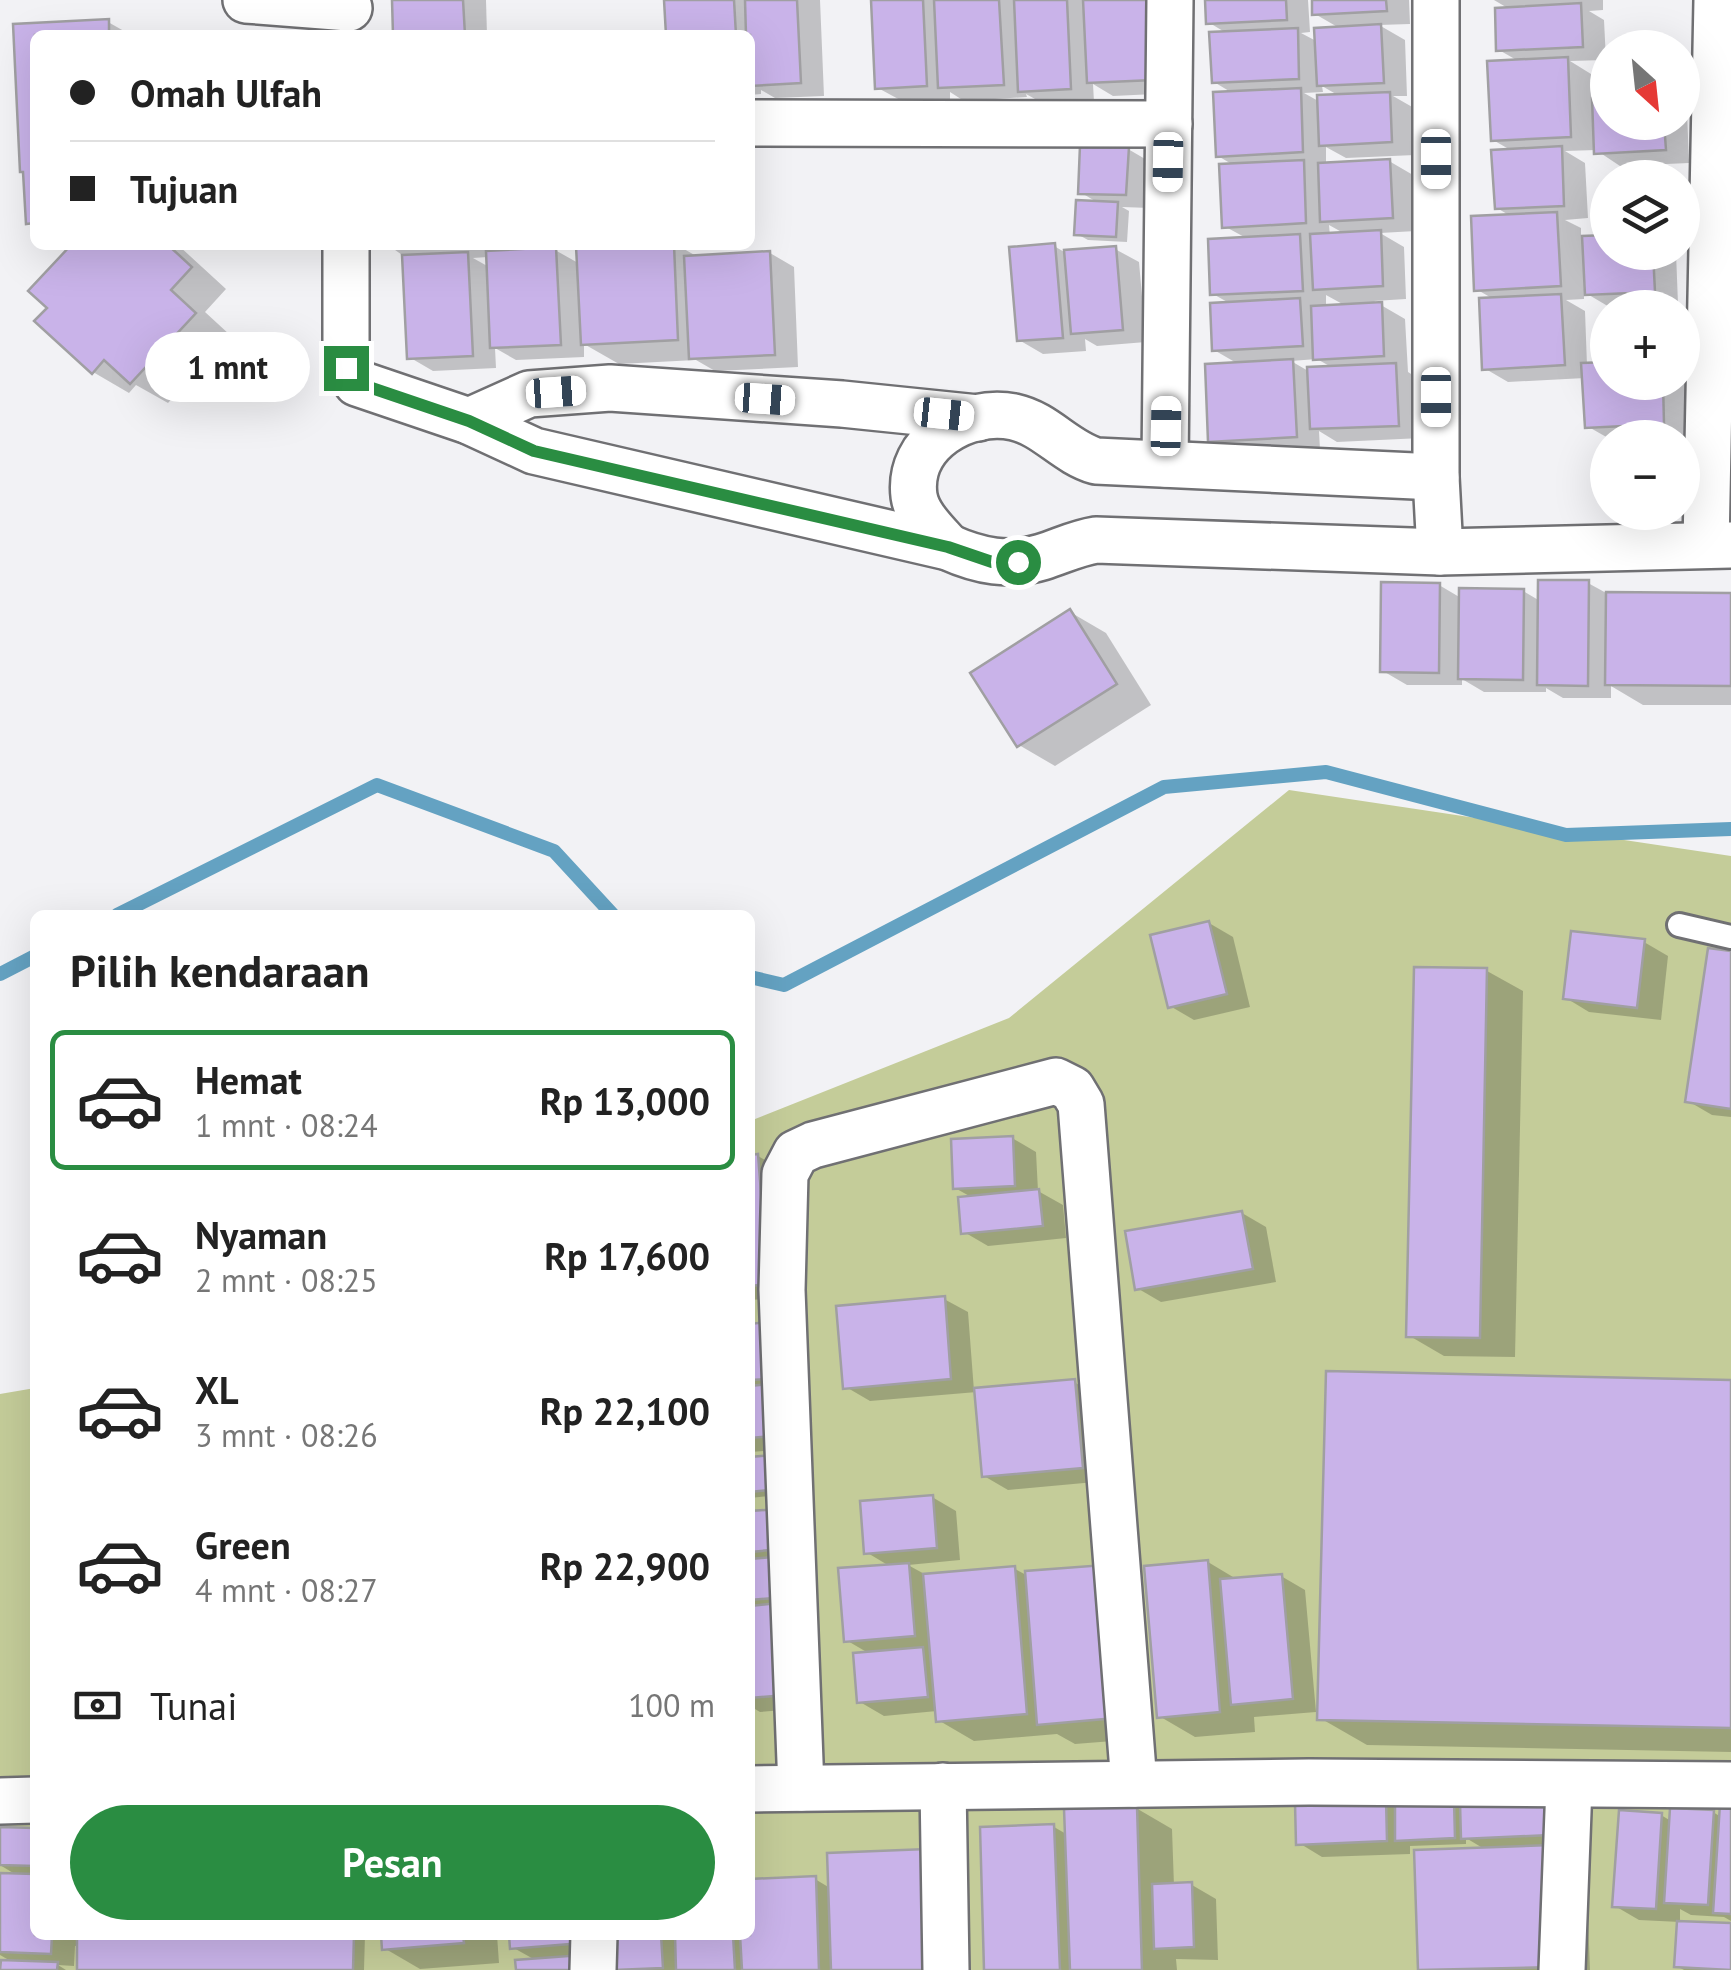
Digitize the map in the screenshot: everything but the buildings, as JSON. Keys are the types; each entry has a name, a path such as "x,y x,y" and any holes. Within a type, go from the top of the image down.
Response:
{"street":[{"path":"246,0 349,14"},
{"path":"1165,464 1170,0"},
{"path":"1436,0 1436,477 1440,552"},
{"path":"346,250 346,368 357,383 469,421 534,451 948,547 992,562 1039,558 1096,540 1440,552 1718,545 1717,0"},
{"path":"755,123 1169,124"},
{"path":"469,421 529,394 610,388 978,418"},
{"path":"948,547 927,524 914,499 914,469 928,444 952,427 996,414 1038,426 1077,456 1096,461 1436,477"},
{"path":"801,1788 770,1441 766,1290 785,1174 796,1153 813,1144 1056,1082 1076,1094 1081,1104 1134,1784"},
{"path":"755,1789 1134,1784 1731,1785"},
{"path":"1562,1970 1569,1785"},
{"path":"942,1786 946,1970"},
{"path":"0,1801 30,1800"},
{"path":"593,1970 594,1940"}],"lane":[{"path":"1679,925 1731,937"}],"green space":[{"path":"1289,790 1731,856 1731,1970 0,1970 0,1394 30,1389 30,1940 755,1940 755,1119 1009,1018"}],"waterway":[{"path":"755,978 784,985 1164,787 1326,772 1566,835 1731,829"},
{"path":"127,910 377,785 554,851 608,910"},
{"path":"0,974 30,959"}],"route":[{"path":"346,368 357,383 469,421 534,451 948,547 992,562 1018,562"}]}
